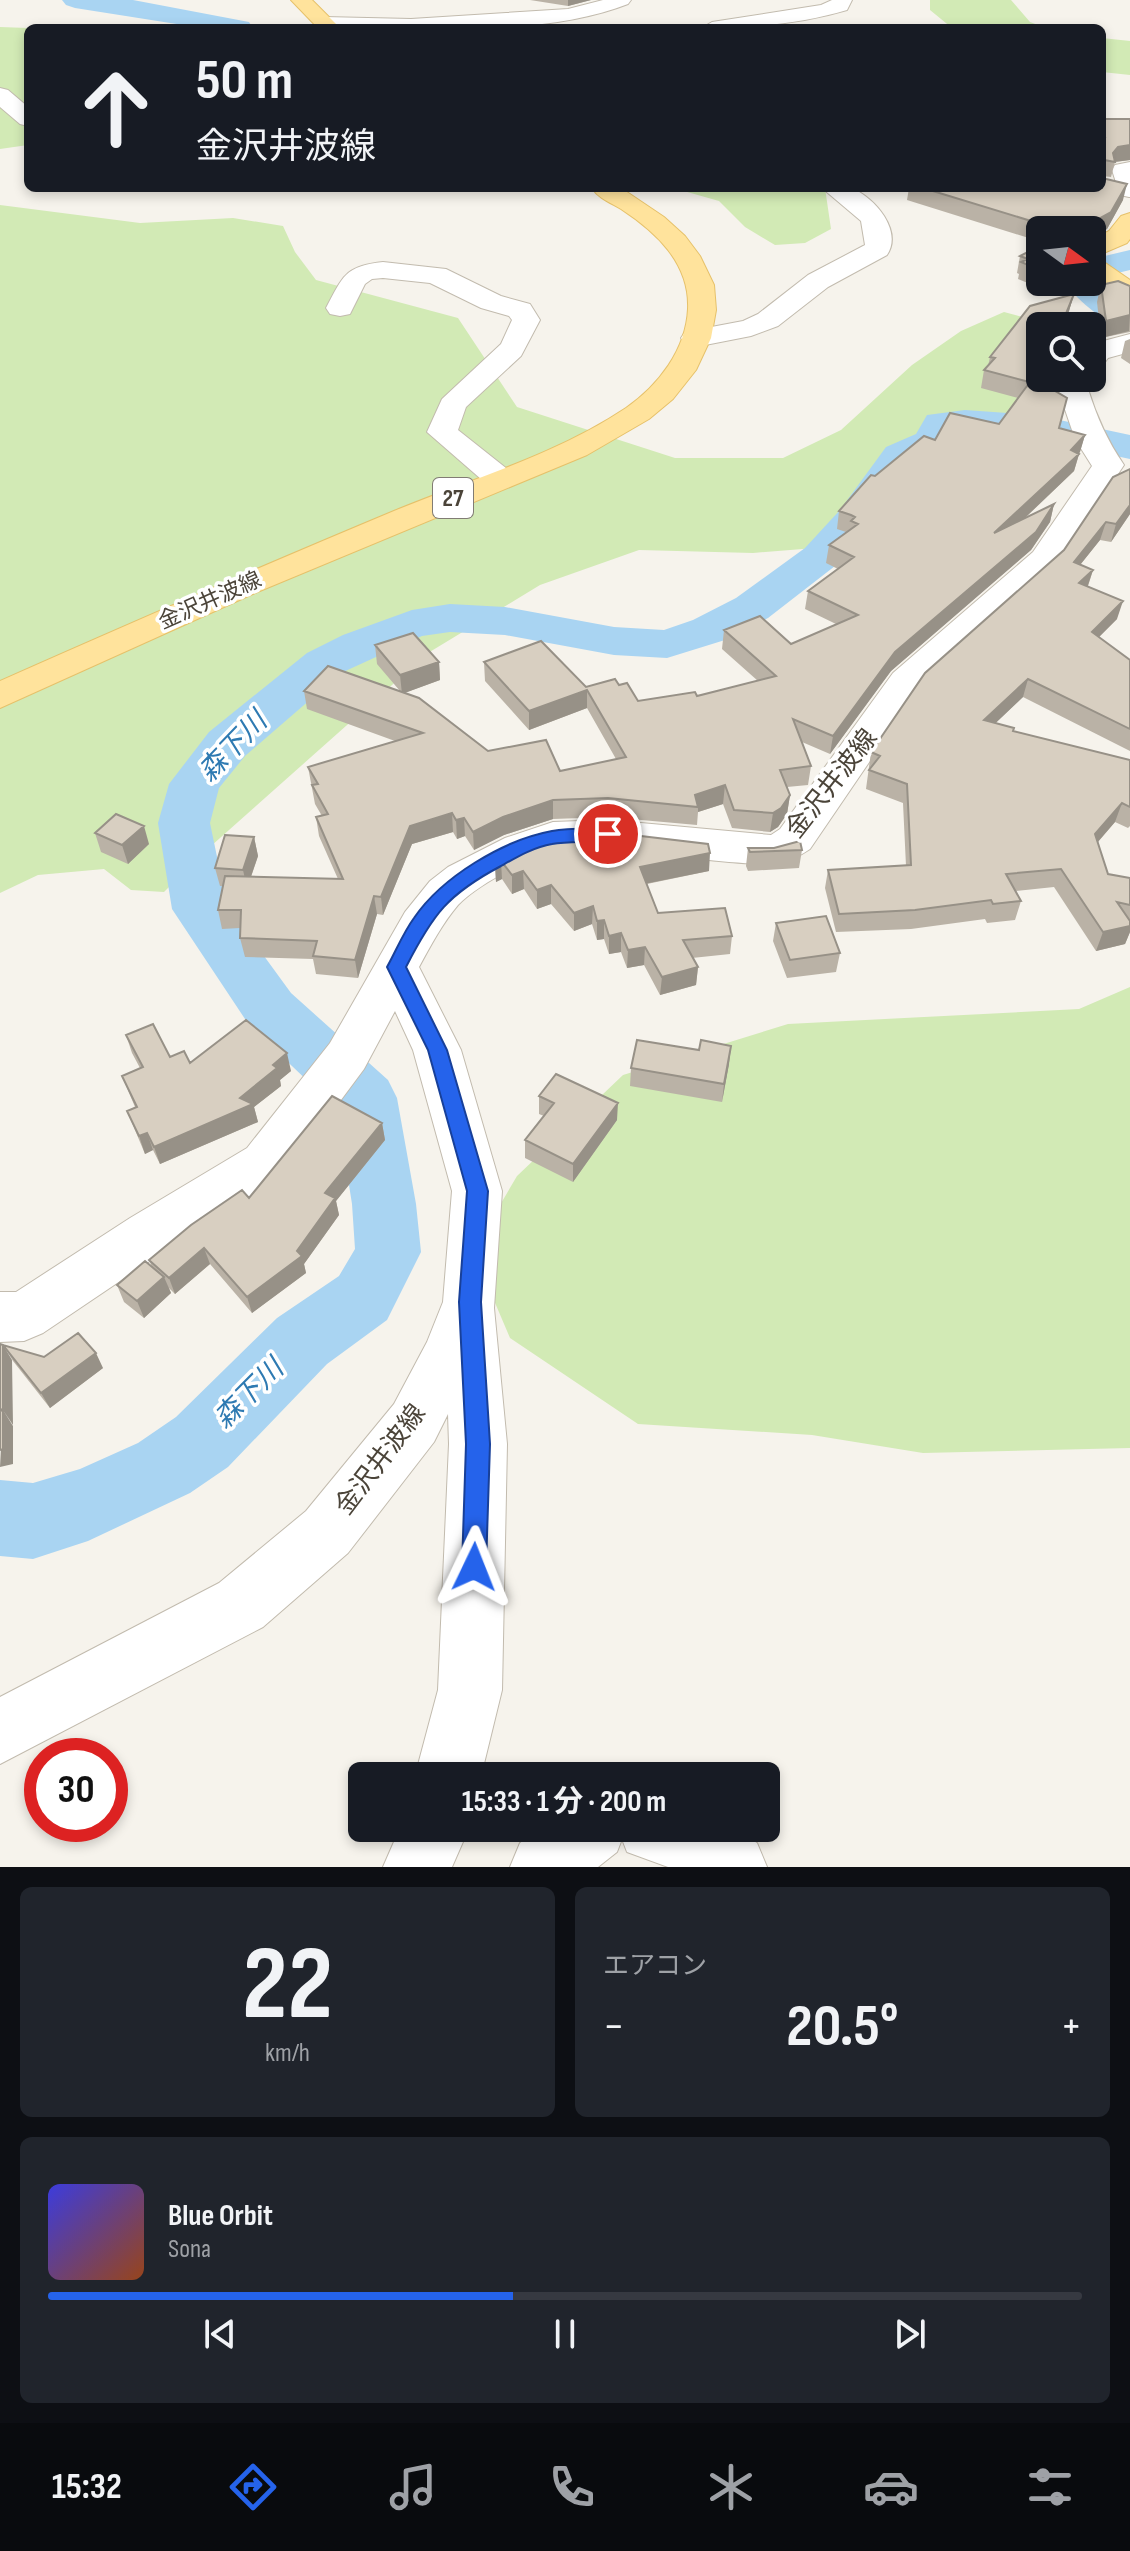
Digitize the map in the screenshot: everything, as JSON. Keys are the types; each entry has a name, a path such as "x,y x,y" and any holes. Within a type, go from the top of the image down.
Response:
{"main road":[{"path":"301,0 326,24"},
{"name":"金沢井波線","path":"0,696 243,587 580,445 636,415 680,371 695,338 703,293 701,279 693,264 667,234 609,192"},
{"path":"1106,243 1118,237 1130,221"}],"street":[{"path":"427,24 568,15 590,12 621,0"},
{"path":"738,24 823,11 840,6 842,0"},
{"path":"0,95 24,116"},
{"path":"695,338 751,328 768,320 818,281 878,249 881,232 876,221 839,192"},
{"path":"340,308 354,280 364,272 383,270 436,275 491,302 520,310 526,320 512,349 459,393 445,417 442,432 500,479"},
{"path":"1106,350 1130,343"},
{"name":"金沢井波線","path":"0,1732 241,1605 327,1532 414,1423 449,1355 470,1302 477,1191 437,1050 397,967 420,923 445,892 463,878 520,848 553,837 608,834 779,850 795,839 906,681 1045,559 1105,453 1074,392"},
{"path":"0,1317 24,1316 148,1234 265,1163 333,1075 397,967"},
{"path":"452,1762 470,1690 478,1444 470,1302"},
{"path":"417,1867 429,1842"},
{"path":"544,1867 575,1842"},
{"path":"692,1842 733,1867"}],"green space":[{"path":"930,0 1011,0 1035,24 947,24 930,10"},
{"path":"0,27 24,28 24,146 0,149"},
{"path":"1106,38 1130,41 1130,75 1106,72"},
{"path":"687,192 826,192 831,229 805,243 775,245 745,227 719,201"},
{"path":"0,205 140,223 233,218 283,226 295,252 316,280 458,318 517,407 675,458 783,458 841,430 912,365 961,331 1004,312 1026,318 1026,387 1007,417 853,545 753,553 639,550 540,585 428,653 202,854 164,892 131,890 104,869 38,875 0,893"},
{"path":"1130,987 1130,1448 923,1453 812,1435 638,1424 510,1338 473,1251 517,1176 623,1075 788,1024 1079,1009"}],"building":[{"path":"1106,119 1130,119 1130,145 1118,147 1113,153 1115,162 1106,160"},
{"path":"1106,179 1127,184 1111,212 1104,216 1026,216 1026,219 936,192 1106,192"},
{"path":"1118,281 1130,286 1130,315 1106,321 1103,296 1106,296 1106,284"},
{"path":"1073,296 1067,312 1026,312 1026,381 984,370 995,358 990,357 1030,306"},
{"path":"1026,387 1026,392 1057,392 1067,398 1059,428 1085,435 1071,450 1079,454 994,533 1054,504 1036,532 895,652 833,736 793,719 811,766 780,770 790,795 773,813 734,810 725,785 695,795 698,807 608,798 553,800 503,817 473,832 464,818 456,820 452,813 410,826 381,897 374,896 355,960 313,956 317,941 240,938 241,910 218,910 225,876 343,879 316,817 328,814 312,785 318,784 308,767 423,733 304,691 328,666 419,698 488,751 546,740 560,771 626,757 587,690 529,711 484,662 541,641 586,687 615,679 619,685 627,683 638,701 695,692 697,696 776,676 724,630 760,616 791,644 858,615 808,591 854,557 829,545 858,524 851,521 855,517 839,511 871,475 875,476 924,436 935,440 950,413 999,424"},
{"path":"1130,469 1130,505 1116,524 1106,522 1074,562 1093,570 1079,583 1123,601 1092,632 1130,660 1130,729 1028,679 984,720 1014,728 1013,731 1130,760 1130,807 1122,803 1095,834 1108,874 1130,878 1130,905 1117,902 1130,926 1103,932 1061,869 1006,874 1021,901 993,904 991,900 915,910 839,914 828,870 911,865 907,784 869,770 880,756 871,752 925,673 1064,550 1113,477"},
{"path":"413,633 439,662 400,675 375,645"},
{"path":"116,814 144,826 122,845 95,833"},
{"path":"573,834 624,834 708,844 710,853 640,867 658,913 725,908 732,936 683,940 698,967 662,977 645,947 628,950 621,933 609,936 604,920 597,921 593,906 574,913 551,885 537,890 523,871 512,875 501,861 495,863 543,840"},
{"path":"225,835 254,837 243,870 215,868"},
{"path":"800,841 802,850 750,852 748,848 774,848"},
{"path":"826,916 840,953 790,960 776,923"},
{"path":"246,1020 287,1053 273,1065 277,1068 240,1098 253,1104 154,1147 147,1133 139,1136 127,1111 137,1107 122,1076 143,1067 126,1035 153,1024 170,1057 184,1051 190,1063"},
{"path":"637,1040 699,1050 701,1040 731,1046 724,1084 631,1068"},
{"path":"556,1074 618,1103 573,1164 525,1140 554,1103 539,1096"},
{"path":"332,1096 382,1123 325,1193 335,1198 297,1251 302,1256 247,1297 204,1248 169,1278 149,1260 191,1225 242,1190 249,1198"},
{"path":"145,1261 164,1277 137,1301 117,1285"},
{"path":"78,1333 96,1353 41,1393 3,1345 44,1357"},
{"path":"0,1344 3,1345 3,1410 0,1409"},
{"path":"3,1410 3,1449 0,1450 0,1411"}],"waterway":[{"path":"75,0 151,10 220,24"},
{"name":"森下川","path":"1106,266 1130,260"},
{"name":"森下川","path":"1095,296 1130,318"},
{"name":"森下川","path":"0,1518 33,1521 88,1504 164,1468 202,1442 302,1341 363,1298 388,1252 384,1204 366,1098 270,1009 200,909 184,823 195,784 227,744 324,663 412,624 450,618 505,621 614,641 667,644 709,630 752,608 820,557 855,519 900,456 932,442 941,423 1013,424 1130,447"}],"route":[{"path":"474,1567 478,1444 470,1302 477,1191 437,1050 397,967 420,923 445,892 463,878 520,848 553,837 608,834"}]}
